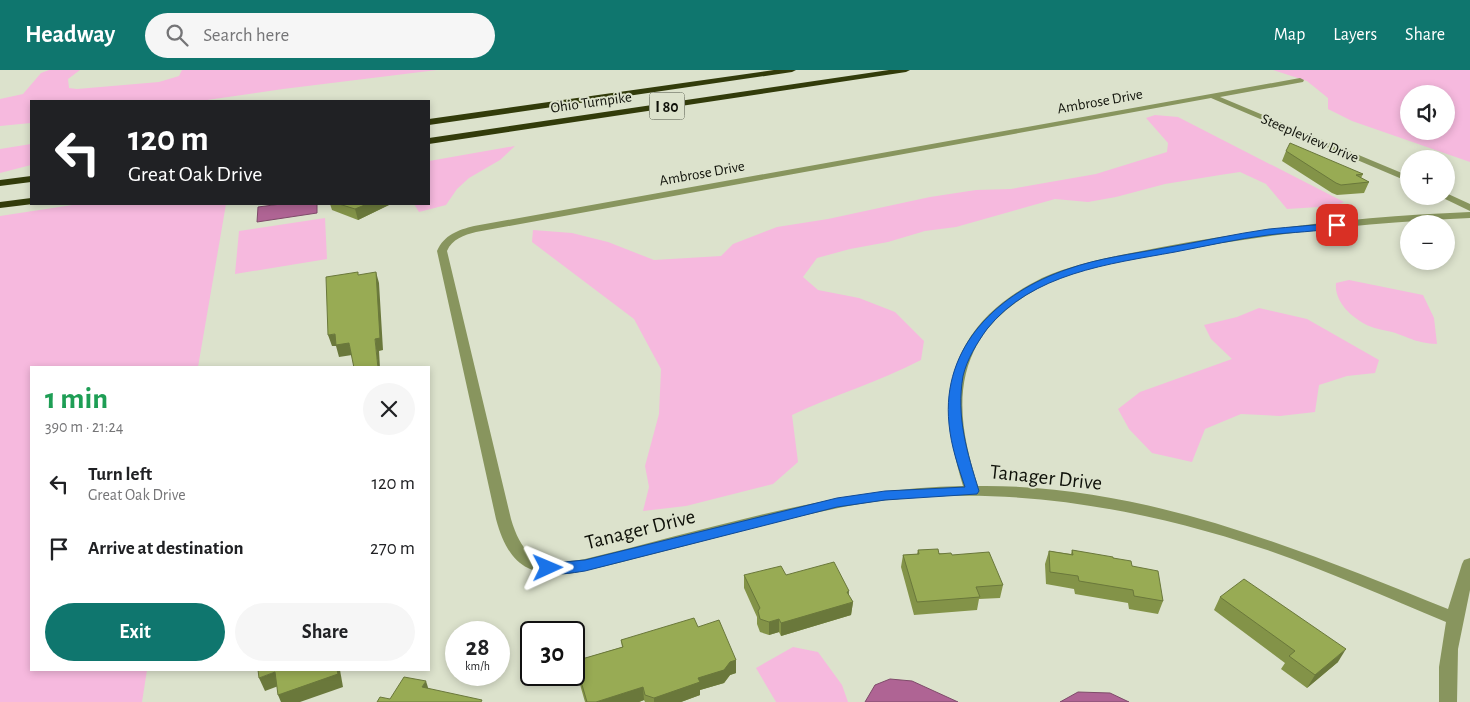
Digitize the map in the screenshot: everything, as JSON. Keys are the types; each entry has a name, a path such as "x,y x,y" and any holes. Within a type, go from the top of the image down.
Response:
{"highway":[{"name":"Ohio Turnpike","path":"430,122 792,70"},
{"name":"Ohio Turnpike","path":"430,141 906,70"},
{"path":"0,183 30,179"},
{"path":"0,205 30,201"}],"street":[{"name":"Ambrose Drive","path":"532,564 521,556 512,543 506,527 442,251 448,240 474,229 1300,80"},
{"name":"Steepleview Drive","path":"1212,96 1400,176"},
{"path":"1455,200 1470,208"},
{"path":"972,491 959,446 955,423 955,397 958,374 966,354 985,325 1006,305 1025,292 1071,270 1102,262 1203,243 1298,229 1470,215"},
{"name":"Tanager Drive","path":"532,564 548,568 585,565 837,502 885,496 972,491 1005,492 1067,498 1131,508 1197,523 1270,545 1340,571 1455,619"},
{"path":"1448,702 1450,645 1459,598 1470,564"}],"shaded area":[{"path":"49,70 80,70 68,79 69,88 77,89 159,82 179,76 182,70 437,70 207,100 30,100 30,123 0,126 0,99 23,94 41,73"},
{"path":"1273,70 1470,70 1470,162 1455,157 1455,150 1435,150 1407,140 1455,140 1455,85 1400,85 1400,138 1352,121 1328,109 1328,98 1307,81"},
{"path":"1155,115 1178,117 1344,202 1335,206 1287,209 1266,184 1240,172 1165,184 1116,197 1088,202 1055,199 956,227 925,231 888,242 850,249 817,258 803,277 818,290 859,298 895,312 924,341 921,360 792,415 798,462 773,484 686,506 643,511 649,487 645,466 659,414 661,369 634,319 532,242 533,230 572,233 608,242 654,260 721,256 733,244 777,227 828,219 930,197 976,190 1011,189 1096,174 1167,152 1168,143 1146,118"},
{"path":"30,144 30,165 0,173 0,149"},
{"path":"515,146 500,160 469,178 457,189 446,205 419,212 415,205 430,205 430,161"},
{"path":"72,205 226,205 198,366 30,366 30,671 147,671 142,702 0,702 0,216"},
{"path":"317,205 317,213 257,222 258,207"},
{"path":"325,218 327,259 235,274 239,231"},
{"path":"1349,280 1423,295 1434,318 1437,344 1419,341 1372,327 1356,319 1345,309 1336,290 1336,283"},
{"path":"1259,308 1307,319 1379,360 1375,373 1347,376 1319,385 1315,412 1280,416 1241,414 1205,429 1192,462 1152,453 1129,429 1118,409 1140,392 1232,359 1211,339 1204,325 1237,317"},
{"path":"793,647 818,652 842,685 848,702 776,702 756,668"},
{"path":"890,679 912,681 958,702 865,702 875,685"},
{"path":"1078,692 1110,693 1129,702 1060,702"}],"building":[{"path":"1290,143 1363,174 1356,175 1369,182 1341,185 1336,183 1286,151"},
{"path":"342,205 365,205 355,209"},
{"path":"358,272 358,275 376,272 380,338 375,339 378,366 354,366 349,343 336,345 335,334 328,335 326,277"},
{"path":"938,549 939,554 951,553 952,555 989,552 1003,585 976,587 980,597 917,602 903,555 919,554 918,550"},
{"path":"1072,550 1131,561 1132,566 1158,571 1163,601 1134,596 1133,590 1079,581 1078,576 1050,572 1049,551 1073,555"},
{"path":"834,562 853,602 781,623 779,619 769,622 760,619 758,611 760,608 744,575 781,566 786,575"},
{"path":"1244,579 1346,649 1315,675 1289,656 1295,651 1220,597"},
{"path":"694,618 698,627 719,620 736,660 730,662 724,670 698,678 700,682 654,698 645,695 643,687 596,702 587,702 582,686 585,686 585,658 623,647 621,640"},
{"path":"258,671 337,671 338,674 278,695 275,672 259,678"},
{"path":"404,677 426,681 422,687 482,700 481,702 377,702 380,697 390,699"}],"route":[{"path":"548,568 585,565 837,502 885,496 972,491 959,446 955,423 955,397 958,374 976,336 990,319 1006,305 1045,281 1071,270 1102,262 1267,232 1337,225"}]}
